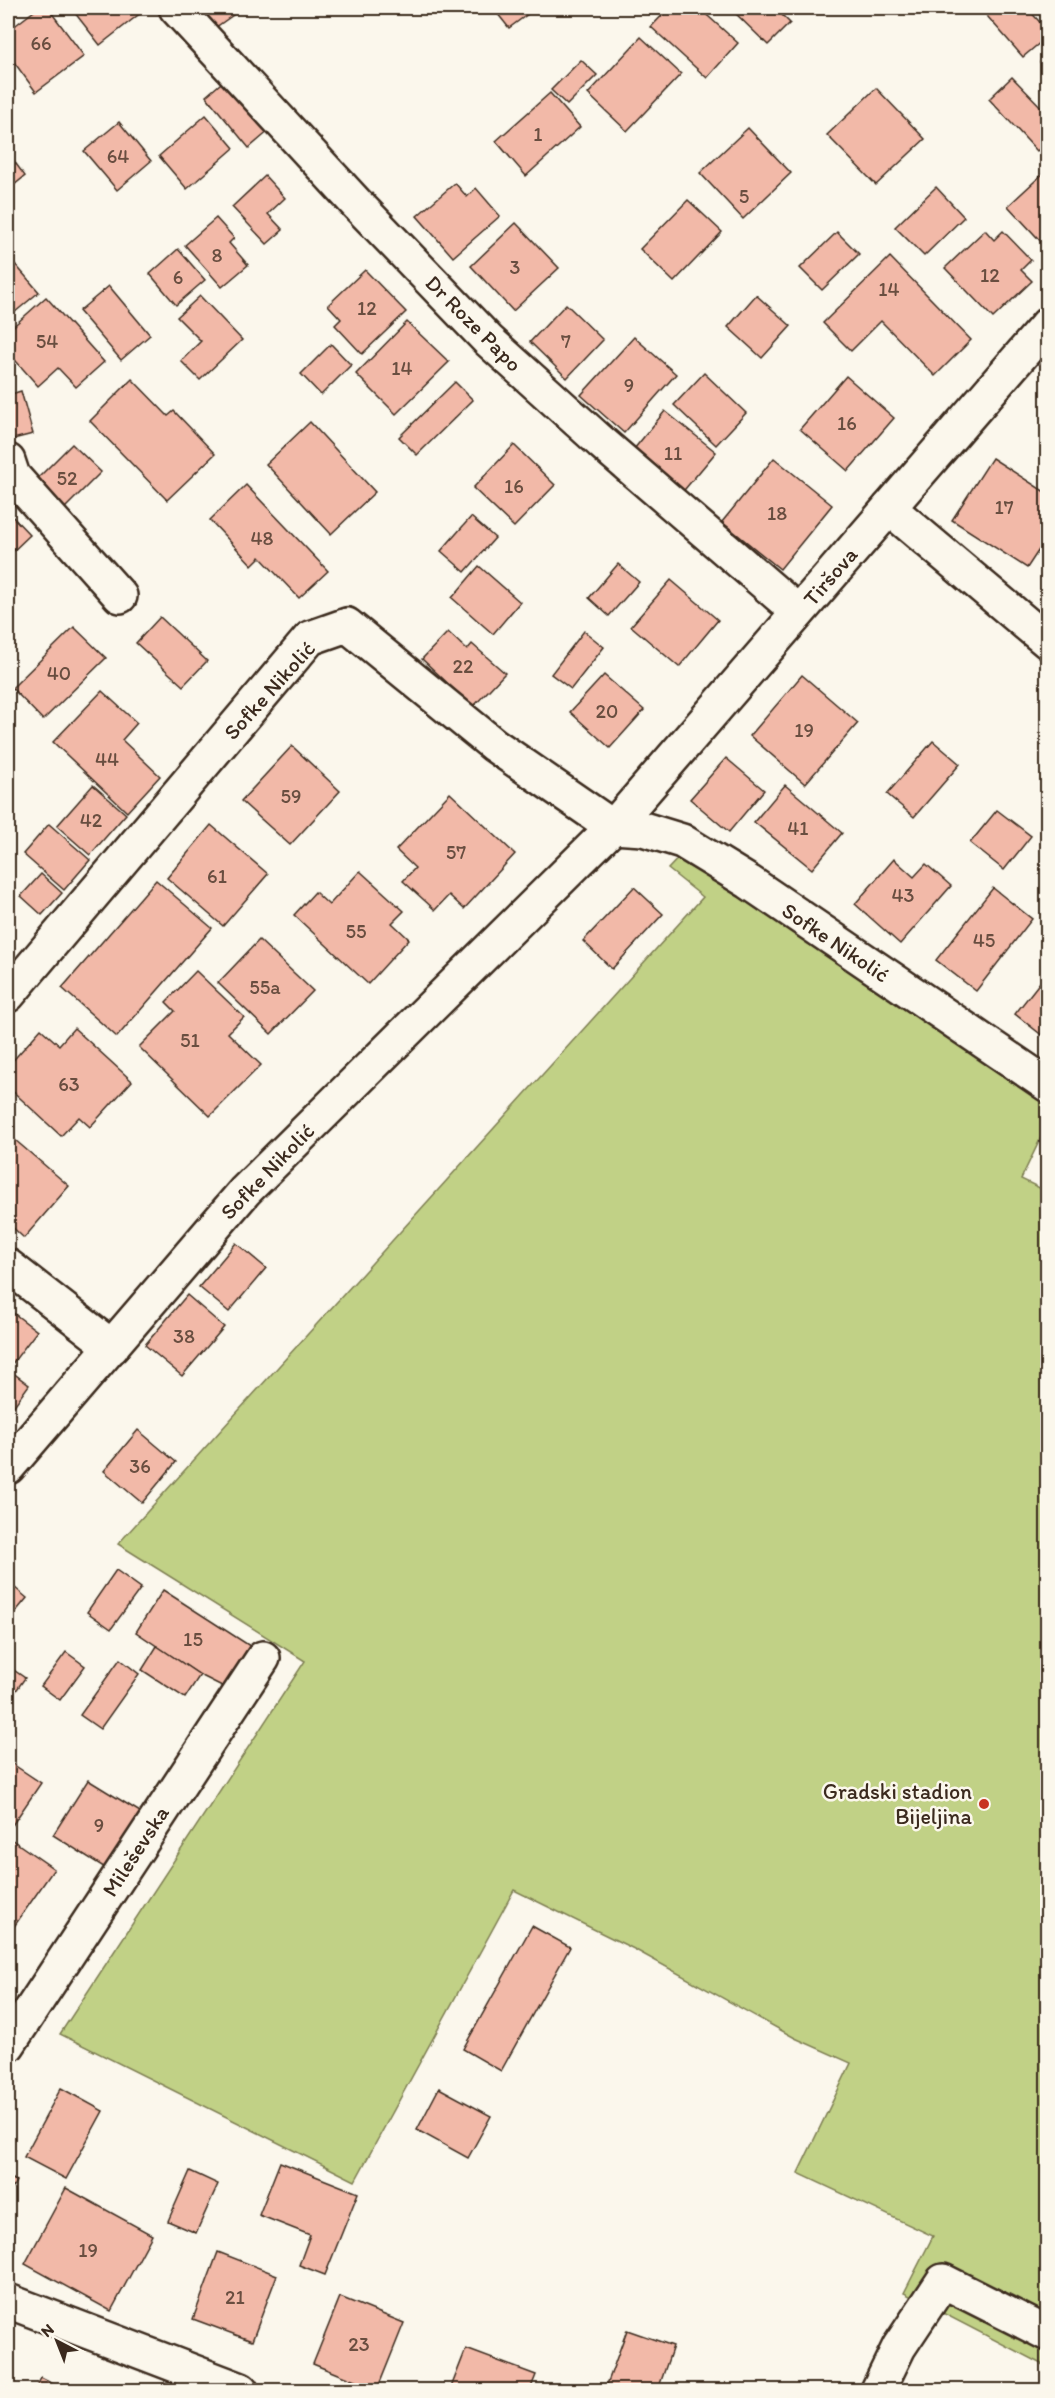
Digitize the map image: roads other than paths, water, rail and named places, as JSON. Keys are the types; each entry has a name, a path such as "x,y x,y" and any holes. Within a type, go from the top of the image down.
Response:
{"street":[{"name":"Dr Roze Papo","path":"176,8 356,203 488,340 601,442 798,612"},
{"name":"Tiršova","path":"613,827 1047,324"},
{"path":"8,461 13,476 120,596"},
{"path":"889,508 1047,642"},
{"name":"Sofke Nikolić","path":"8,995 310,639 347,625 494,745 613,827 643,829 682,841 748,882 1047,1085"},
{"name":"Sofke Nikolić","path":"8,1467 245,1191 613,827"},
{"path":"8,1266 112,1347"},
{"name":"Mileševska","path":"8,2045 263,1658"},
{"path":"878,2391 899,2347 943,2281 1047,2334"},
{"path":"8,2301 241,2391"}],"place":[{"name":"Gradski stadion Bijeljina","path":"984,1804"}]}
